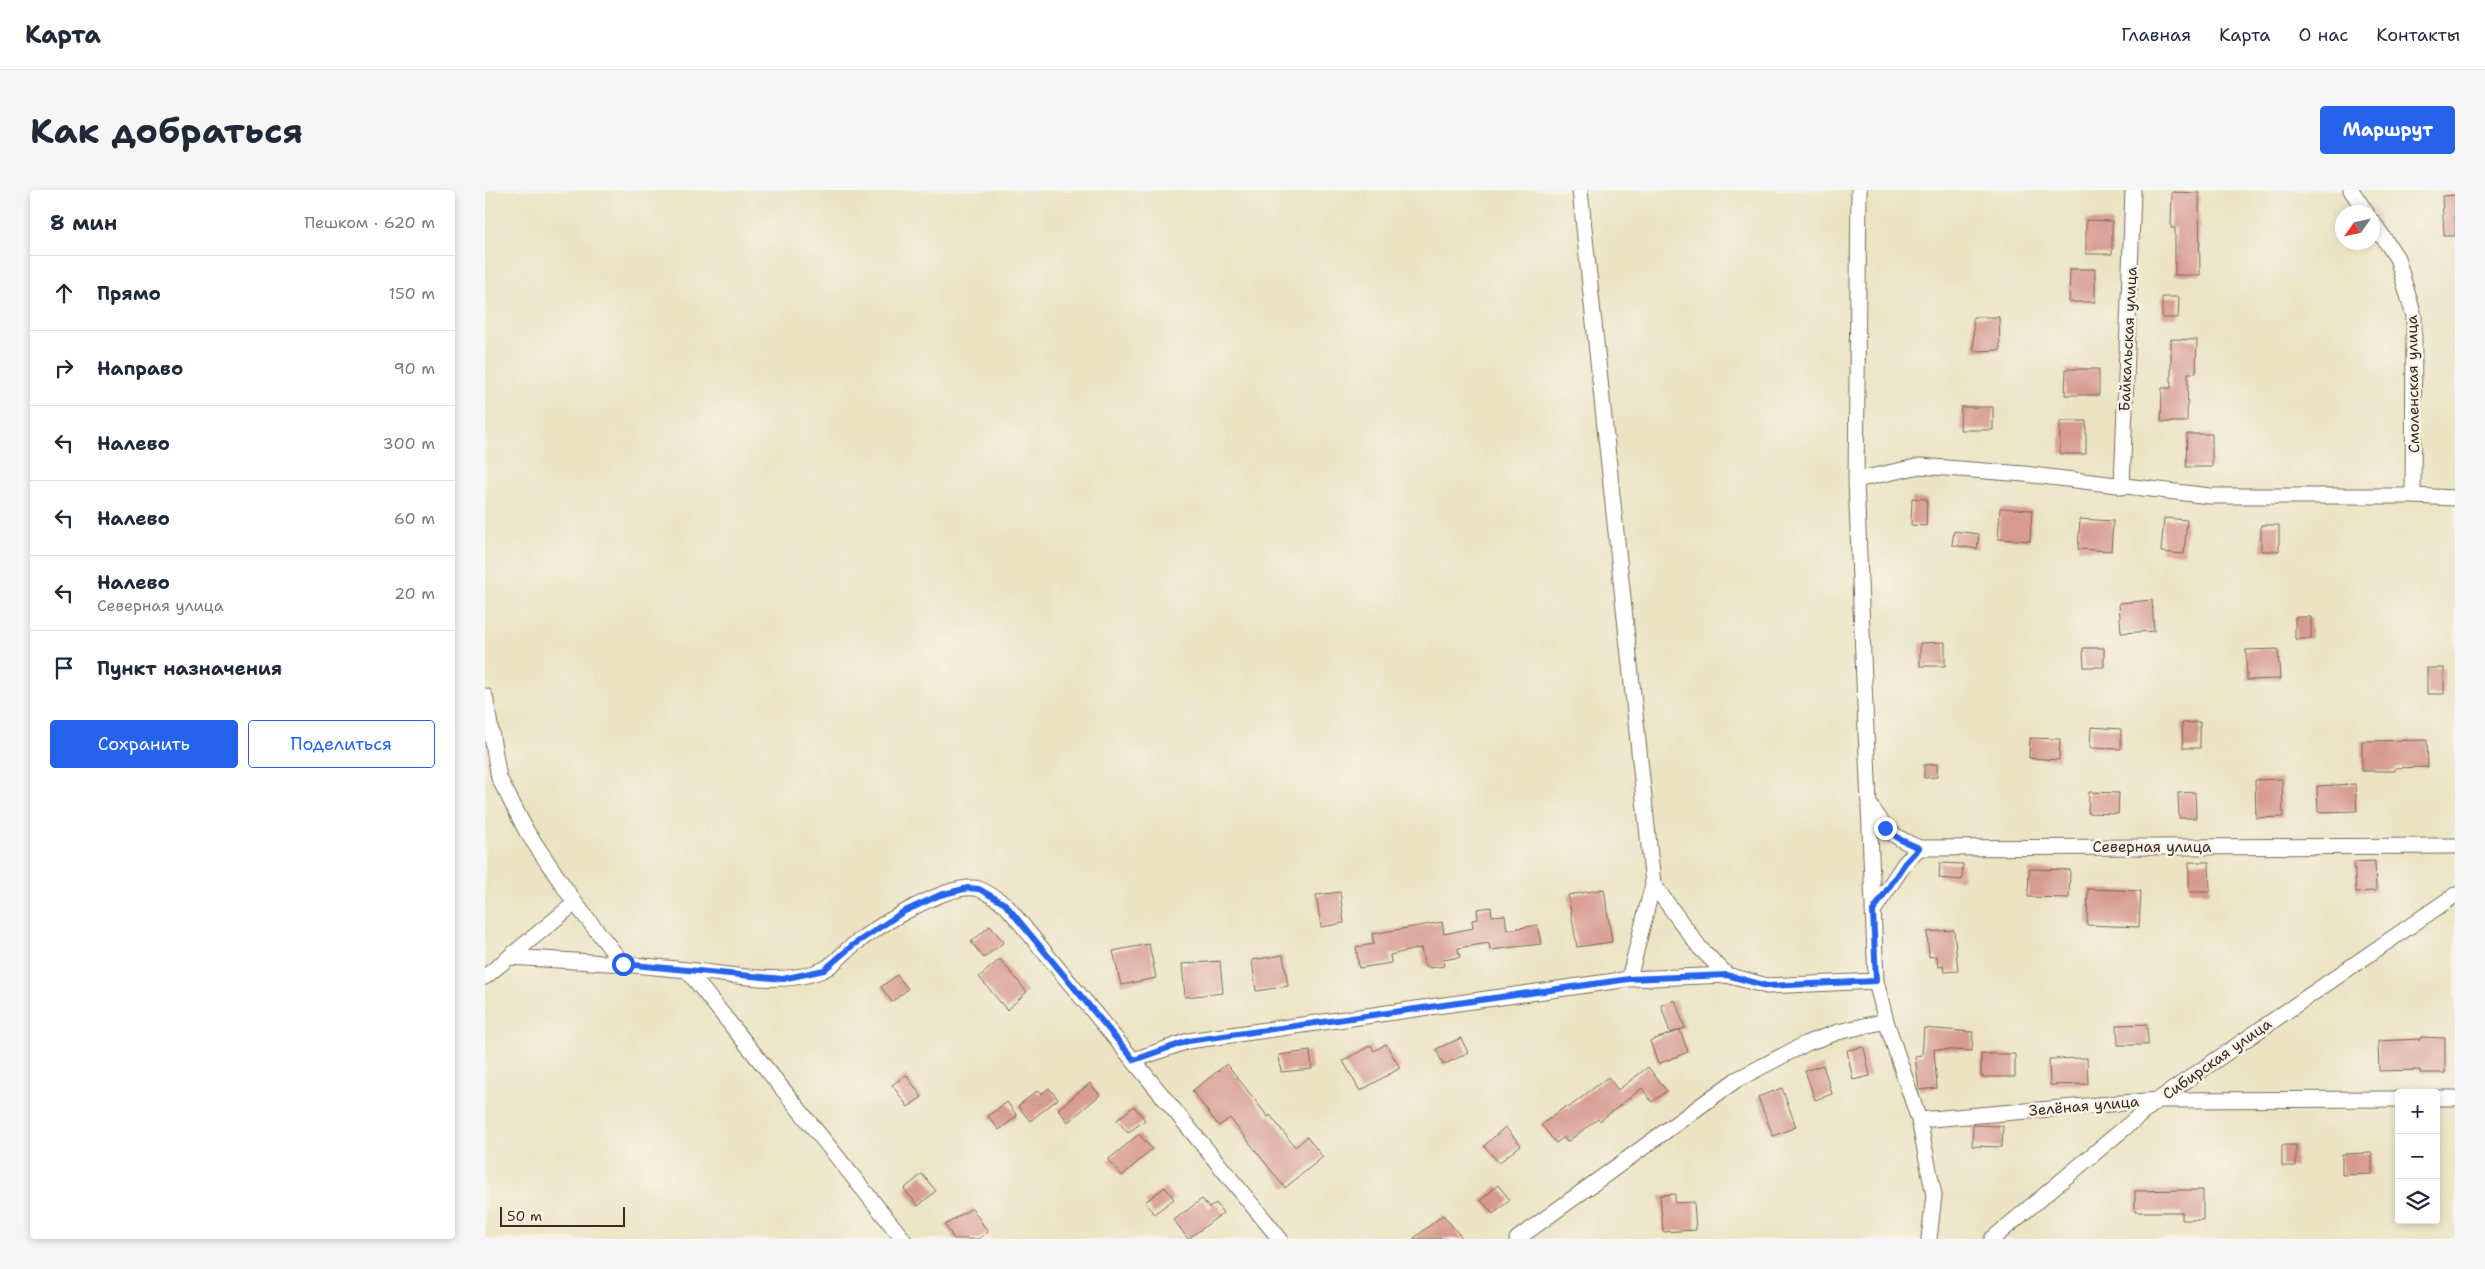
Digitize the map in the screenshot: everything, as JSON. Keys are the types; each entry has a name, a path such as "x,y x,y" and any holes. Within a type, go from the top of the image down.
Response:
{"street":[{"path":"1580,190 1653,884 1629,979"},
{"path":"1859,190 1856,480 1876,981 1886,1021 1919,1120 1934,1195 1929,1239"},
{"name":"Байкальская улица","path":"2122,487 2133,190"},
{"path":"2351,190 2361,205"},
{"name":"Смоленская улица","path":"2380,232 2397,258 2414,316 2413,496"},
{"path":"1856,480 1921,466 2025,474 2210,496 2413,496 2455,498"},
{"path":"485,696 499,778 527,832 575,904 623,964"},
{"name":"Северная улица","path":"1869,802 1885,828 1901,840 1919,848 2455,846"},
{"path":"1873,911 1905,863 1919,848"},
{"path":"1653,884 1700,948 1727,975"},
{"path":"509,957 623,964 783,979 824,970 853,945 903,912 940,895 968,888 979,889 1005,904 1280,1239"},
{"name":"Сибирская улица","path":"1992,1239 2158,1100 2455,896"},
{"path":"485,977 575,904"},
{"path":"687,970 903,1239"},
{"path":"1134,1060 1188,1041 1629,979 1727,975 1767,986 1876,981"},
{"path":"1517,1239 1737,1080 1807,1044 1838,1032 1886,1021"},
{"path":"2440,1098 2455,1098"},
{"name":"Зелёная улица","path":"1919,1120 2158,1100 2395,1099"}],"building":[{"path":"2172,192 2199,193 2200,275 2175,275 2175,228 2171,228"},
{"path":"2455,195 2455,236 2444,236 2442,196"},
{"path":"2086,220 2112,221 2112,254 2086,254"},
{"path":"2070,269 2095,269 2095,302 2069,302"},
{"path":"2162,297 2179,297 2178,318 2162,318"},
{"path":"1973,317 1999,317 2000,350 1974,351"},
{"path":"2171,339 2197,340 2196,373 2188,373 2187,422 2161,422 2162,388 2171,388"},
{"path":"2066,369 2099,369 2099,395 2065,395"},
{"path":"1961,407 1993,407 1993,430 1960,430"},
{"path":"2060,421 2086,421 2086,454 2060,454"},
{"path":"2187,434 2212,434 2212,467 2186,467"},
{"path":"1912,498 1927,499 1926,526 1911,525"},
{"path":"2000,508 2032,510 2030,541 1998,539"},
{"path":"2164,518 2187,520 2184,554 2161,552"},
{"path":"2080,519 2113,521 2111,551 2078,549"},
{"path":"2261,525 2279,525 2279,551 2261,551"},
{"path":"1954,531 1979,534 1977,549 1952,545"},
{"path":"2152,600 2154,631 2121,633 2119,603"},
{"path":"2295,617 2311,617 2311,639 2295,639"},
{"path":"1945,642 1945,666 1920,666 1920,643"},
{"path":"2083,648 2104,648 2104,667 2084,667"},
{"path":"2278,649 2280,679 2247,680 2246,650"},
{"path":"2427,668 2444,668 2444,694 2427,694"},
{"path":"2200,722 2200,748 2183,748 2182,723"},
{"path":"2091,727 2121,729 2121,749 2090,748"},
{"path":"2030,738 2060,739 2059,760 2029,758"},
{"path":"2427,740 2428,767 2395,768 2395,771 2362,771 2362,741"},
{"path":"1937,764 1937,777 1924,778 1924,765"},
{"path":"2282,779 2283,817 2256,818 2255,780"},
{"path":"2355,784 2357,811 2318,812 2317,786"},
{"path":"2089,792 2119,793 2118,814 2088,813"},
{"path":"2195,792 2196,818 2179,818 2178,793"},
{"path":"2375,861 2376,891 2356,892 2354,862"},
{"path":"2189,862 2209,862 2210,892 2189,892"},
{"path":"1940,863 1963,864 1962,880 1939,878"},
{"path":"2029,869 2070,870 2069,898 2028,897"},
{"path":"1604,889 1612,942 1577,947 1568,895"},
{"path":"2088,889 2141,891 2139,927 2087,925"},
{"path":"1340,892 1344,923 1321,927 1316,895"},
{"path":"1491,907 1492,916 1505,915 1507,930 1537,925 1541,944 1490,950 1489,943 1458,948 1460,957 1443,960 1444,966 1430,968 1424,964 1421,948 1390,955 1391,963 1359,968 1356,947 1374,944 1372,934 1442,922 1444,934 1473,928 1472,920 1478,919 1477,909"},
{"path":"990,926 1004,942 984,958 971,942"},
{"path":"1954,930 1958,971 1944,972 1943,966 1938,967 1937,956 1929,957 1927,932"},
{"path":"1149,944 1156,978 1121,985 1113,951"},
{"path":"1283,955 1288,986 1256,991 1252,960"},
{"path":"1000,959 1027,992 1007,1010 979,977"},
{"path":"1220,961 1223,993 1185,997 1182,964"},
{"path":"897,975 908,989 892,1002 881,987"},
{"path":"1675,1000 1685,1028 1670,1033 1661,1005"},
{"path":"2147,1024 2148,1045 2118,1045 2117,1025"},
{"path":"1924,1028 1973,1032 1972,1051 1934,1049 1937,1088 1919,1090 1915,1056 1922,1055"},
{"path":"1680,1030 1688,1052 1658,1064 1650,1041"},
{"path":"2421,1037 2445,1038 2445,1073 2420,1073 2420,1070 2379,1071 2378,1041 2421,1039"},
{"path":"1461,1038 1468,1053 1443,1065 1436,1049"},
{"path":"1386,1044 1400,1068 1360,1091 1343,1061 1371,1045 1374,1051"},
{"path":"1864,1047 1870,1076 1853,1080 1847,1050"},
{"path":"1310,1051 1312,1069 1281,1072 1279,1055"},
{"path":"1981,1054 2015,1054 2015,1077 1981,1077"},
{"path":"2087,1058 2088,1084 2050,1085 2049,1059"},
{"path":"1227,1064 1268,1117 1270,1115 1295,1147 1307,1137 1323,1157 1285,1188 1230,1118 1219,1126 1192,1091"},
{"path":"1823,1065 1832,1094 1815,1100 1805,1071"},
{"path":"1648,1067 1667,1091 1652,1102 1642,1088 1600,1121 1598,1119 1567,1142 1564,1137 1556,1143 1541,1125 1566,1106 1568,1108 1608,1077 1618,1090"},
{"path":"906,1075 922,1097 908,1107 892,1085"},
{"path":"1090,1083 1100,1095 1068,1122 1058,1109"},
{"path":"1049,1088 1058,1099 1030,1121 1018,1106 1037,1091 1041,1094"},
{"path":"1782,1088 1796,1127 1773,1136 1758,1097"},
{"path":"1007,1102 1017,1116 999,1130 988,1116"},
{"path":"1134,1106 1145,1120 1128,1133 1117,1120"},
{"path":"1973,1125 2003,1126 2002,1147 1972,1146"},
{"path":"1505,1127 1521,1145 1499,1163 1484,1146"},
{"path":"1139,1134 1152,1149 1122,1176 1108,1160"},
{"path":"2282,1145 2296,1145 2296,1166 2282,1166"},
{"path":"2372,1153 2372,1174 2342,1175 2342,1154"},
{"path":"922,1174 936,1191 918,1206 904,1189"},
{"path":"1498,1185 1510,1200 1493,1214 1481,1200"},
{"path":"1165,1187 1174,1199 1154,1214 1145,1202"},
{"path":"2203,1190 2203,1220 2182,1220 2182,1212 2135,1212 2135,1191"},
{"path":"1675,1194 1675,1203 1694,1202 1696,1230 1663,1232 1660,1195"},
{"path":"1202,1199 1209,1208 1216,1203 1223,1213 1188,1239 1174,1220"},
{"path":"972,1208 988,1232 978,1239 954,1239 945,1225"},
{"path":"1443,1215 1463,1239 1413,1239"}],"route":[{"path":"623,964 783,979 824,970 853,945 903,912 940,895 968,888 979,889 1005,904 1134,1060 1188,1041 1629,979 1727,975 1767,986 1876,981 1873,911 1905,863 1919,848 1901,840 1885,828"}]}
